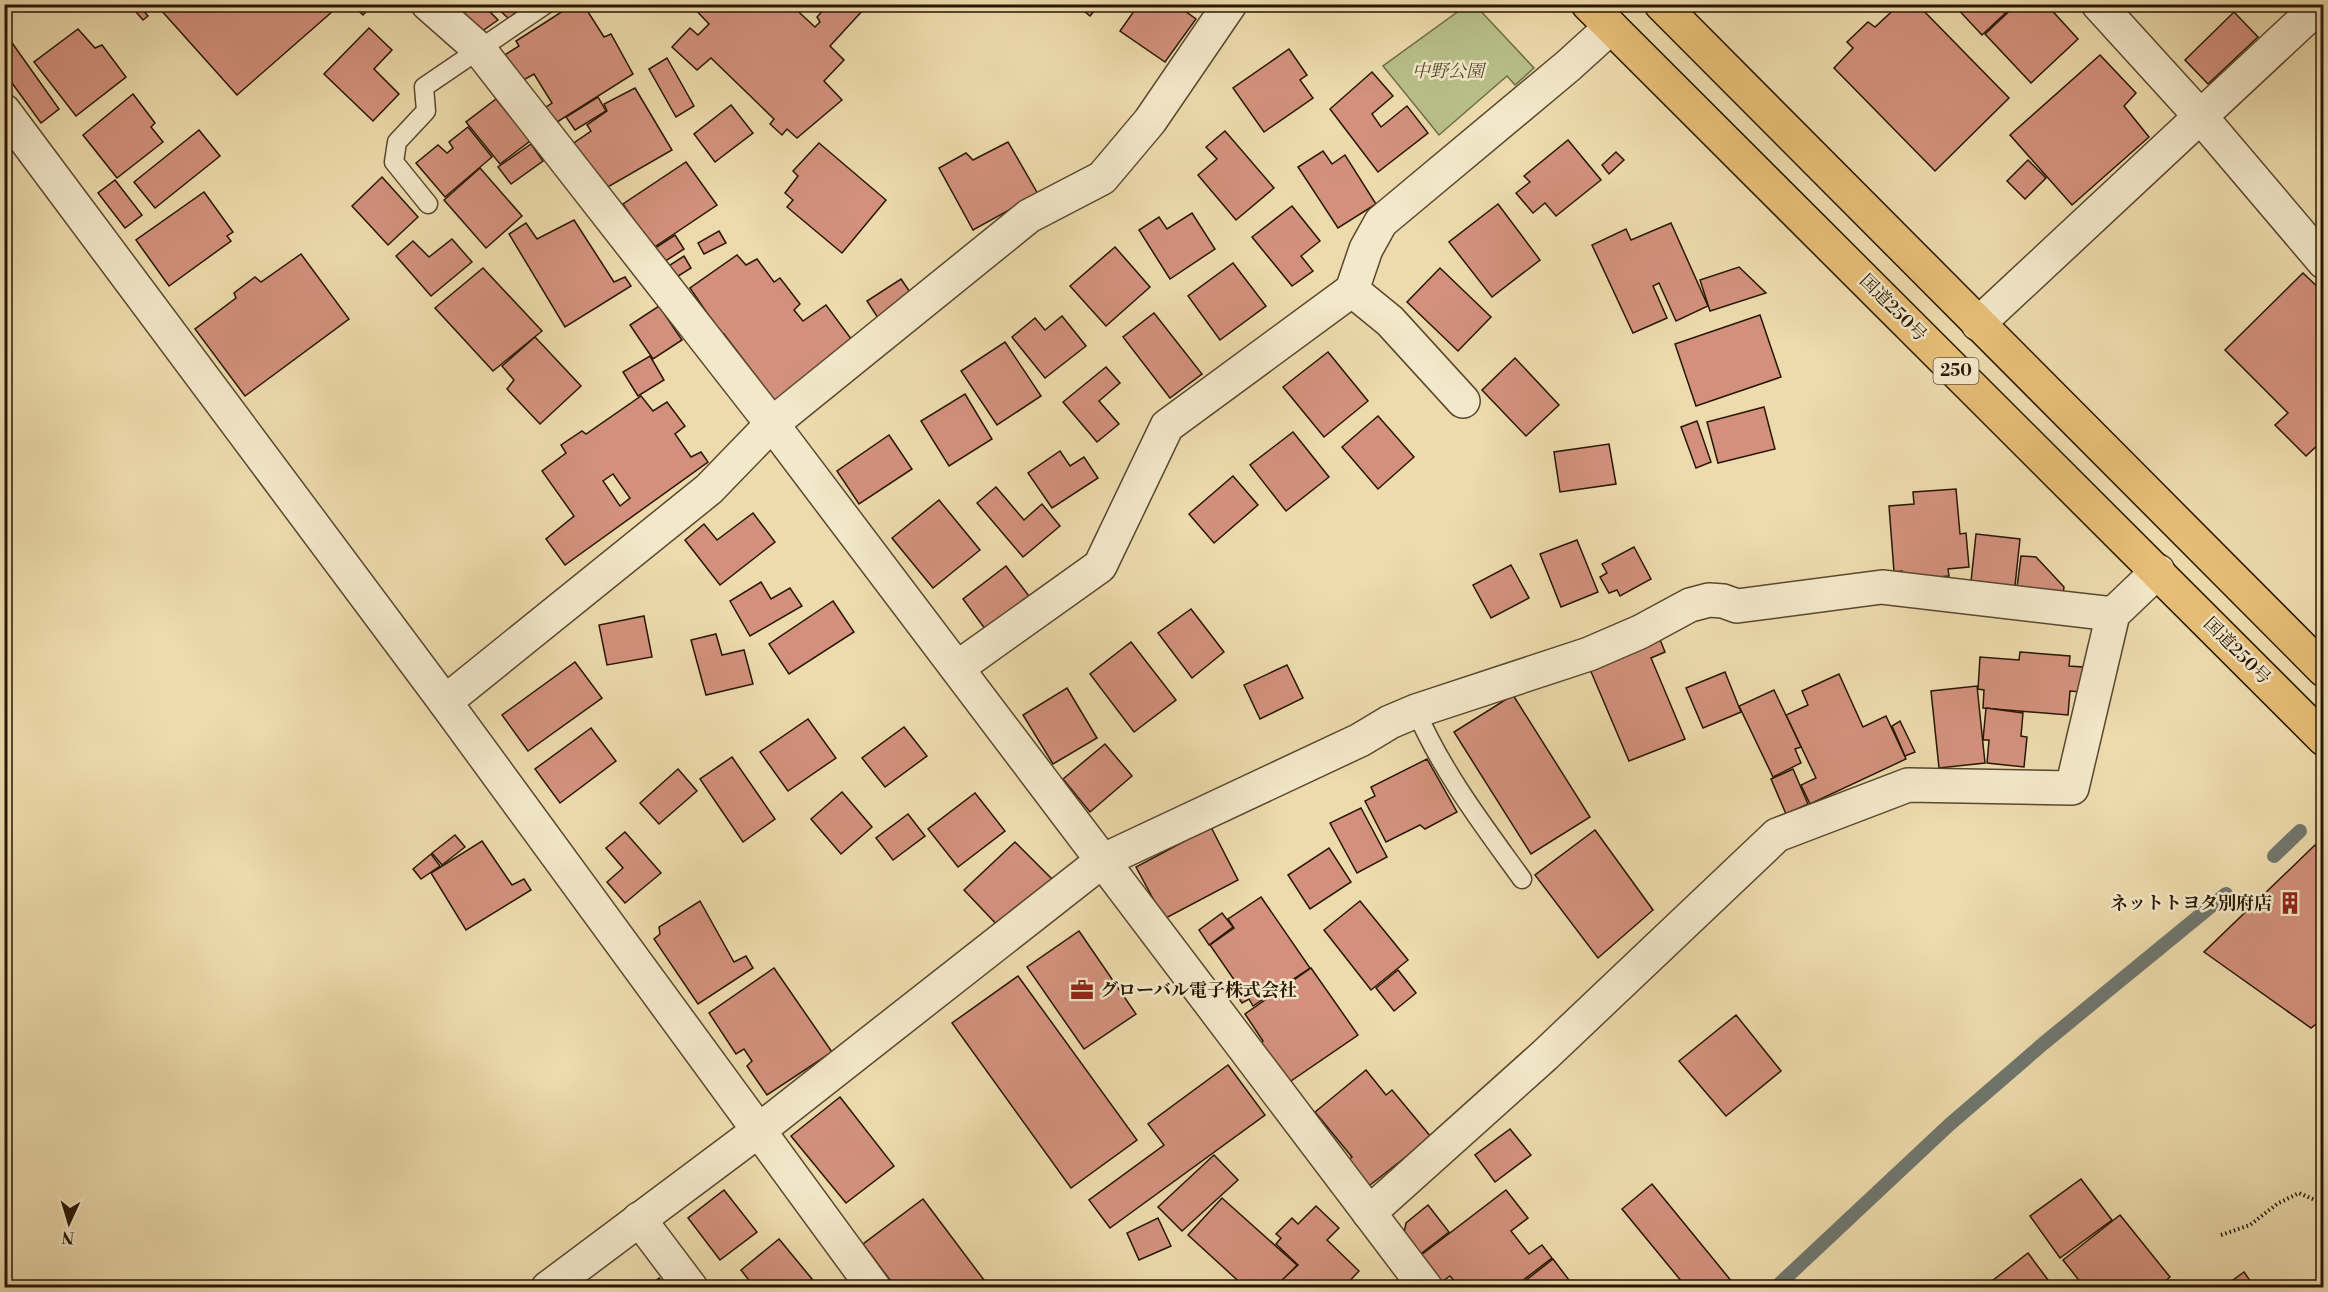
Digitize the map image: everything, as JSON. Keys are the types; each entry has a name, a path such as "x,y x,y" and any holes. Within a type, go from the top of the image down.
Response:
{"highway":[{"name":"250","path":"1661,4 2324,670"},
{"name":"国道250号","path":"1599,16 2324,739"}],"street":[{"path":"428,4 479,49 772,424 1426,1287"},
{"path":"445,702 709,489 772,424 1029,216 1102,178 1150,121 1230,4"},
{"path":"2098,4 2200,116 2324,262"},
{"path":"1978,324 2321,4"},
{"path":"957,668 1100,566 1167,426 1352,290 1366,249 1381,222 1568,66 1599,16"},
{"path":"4,111 445,702 874,1287"},
{"path":"1352,290 1390,321 1463,401"},
{"path":"1369,1213 1545,1056 1777,835 1908,785 2072,788 2113,614 2158,571"},
{"path":"548,1287 758,1131 1102,861 1416,711 1589,654 1640,632 1690,605 1709,600 1737,606 1882,586 2113,614"},
{"path":"639,1219 691,1287"}],"lane":[{"path":"428,204 394,162 397,142 426,111 424,87 546,4"},
{"path":"1416,711 1430,742 1470,809 1522,879"}],"path":[{"path":"2221,1235 2250,1225 2277,1204 2299,1193 2324,1204"}],"green space":[{"name":"中野公園","path":"1467,5 1475,5 1534,68 1515,85 1507,76 1439,135 1383,66"}],"building":[{"path":"129,4 147,4 142,9 148,16 143,20"},
{"path":"165,4 319,6 341,4 237,95 160,9"},
{"path":"351,4 373,4 363,15"},
{"path":"447,4 482,4 498,20 478,34"},
{"path":"493,4 523,4 509,19"},
{"path":"574,4 583,4 604,37 611,34 633,74 554,124 543,109 552,103 534,74 520,82 503,56 519,46 516,41"},
{"path":"690,4 790,4 815,27 820,22 817,17 829,4 859,4 864,9 830,46 844,60 824,81 842,100 797,138 787,129 782,135 770,124 774,119 711,58 697,70 672,47 690,28 698,35 709,24"},
{"path":"1075,4 1100,4 1090,16"},
{"path":"1139,4 1175,4 1196,19 1165,62 1120,31"},
{"path":"1900,4 1917,4 2009,98 1935,171 1834,68 1853,48 1847,42 1868,22 1875,27"},
{"path":"1953,4 2015,4 1982,35"},
{"path":"2017,4 2046,4 2078,39 2031,83 1985,34"},
{"path":"2234,12 2258,37 2208,84 2185,60"},
{"path":"369,28 392,50 374,69 399,94 373,121 324,74"},
{"path":"78,29 95,48 102,45 126,77 76,116 34,62"},
{"path":"10,40 59,109 41,123 4,72 4,44"},
{"path":"1289,49 1307,75 1300,80 1313,98 1264,132 1233,88"},
{"path":"2100,55 2136,93 2124,106 2149,137 2072,205 2010,135"},
{"path":"667,58 694,106 676,117 649,69"},
{"path":"1372,72 1393,96 1372,114 1381,127 1407,106 1428,133 1378,172 1330,109"},
{"path":"635,88 672,150 606,188 571,145 591,131 587,125 607,111 604,104"},
{"path":"133,94 155,123 151,127 163,142 117,178 83,135"},
{"path":"598,97 606,111 575,130 566,117"},
{"path":"496,99 530,141 500,164 466,122"},
{"path":"731,105 753,133 715,162 694,134"},
{"path":"468,127 492,157 445,197 416,163 438,145 447,153 453,148 449,142"},
{"path":"199,130 220,156 155,208 134,182"},
{"path":"1225,131 1274,188 1236,220 1198,175 1217,159 1206,147"},
{"path":"1568,140 1601,180 1556,216 1545,203 1533,213 1516,193 1530,182 1524,176"},
{"path":"1008,142 1038,194 973,230 939,168 966,153 973,160"},
{"path":"819,143 886,200 842,253 787,207 793,200 785,193 798,176 793,171"},
{"path":"531,144 543,161 511,184 498,167"},
{"path":"1323,151 1332,164 1345,155 1376,204 1338,228 1298,167"},
{"path":"1616,152 1624,160 1609,174 1602,165"},
{"path":"2028,160 2046,178 2025,199 2007,181"},
{"path":"686,162 717,205 653,248 623,204"},
{"path":"480,168 522,216 486,248 444,200"},
{"path":"382,177 418,217 388,245 352,206"},
{"path":"115,180 142,215 125,228 98,193"},
{"path":"204,192 233,232 227,236 231,241 169,286 136,240"},
{"path":"1498,204 1540,260 1492,297 1449,242"},
{"path":"1292,206 1320,241 1301,256 1313,271 1292,286 1252,237"},
{"path":"1192,213 1215,249 1170,279 1139,230 1159,217 1167,229"},
{"path":"574,220 614,282 625,277 631,286 565,327 509,234 526,223 537,239"},
{"path":"1671,223 1708,306 1676,321 1659,283 1653,286 1667,318 1633,333 1592,245 1626,229 1631,240"},
{"path":"719,231 726,243 704,254 698,243"},
{"path":"675,235 684,249 661,264 652,250"},
{"path":"452,239 472,262 431,296 396,256 413,241 429,257"},
{"path":"1115,247 1150,287 1106,326 1070,286"},
{"path":"301,254 349,319 245,396 195,329 236,298 234,293 255,277 261,282"},
{"path":"737,255 746,265 757,259 774,282 780,278 800,304 794,310 803,321 826,305 855,344 776,403 724,334 722,335 690,288"},
{"path":"684,256 691,268 672,280 664,269"},
{"path":"1233,263 1266,306 1220,340 1188,296"},
{"path":"1739,267 1766,293 1710,311 1700,280"},
{"path":"483,268 542,331 493,371 435,308"},
{"path":"1440,268 1491,317 1458,351 1407,302"},
{"path":"2303,273 2324,293 2324,446 2320,443 2306,456 2275,425 2288,413 2225,350"},
{"path":"901,279 912,295 878,318 867,301"},
{"path":"659,306 682,340 653,359 630,325"},
{"path":"1154,313 1202,374 1170,398 1123,337"},
{"path":"1760,315 1781,377 1696,406 1675,344"},
{"path":"1062,316 1086,346 1045,378 1012,337 1035,318 1045,330"},
{"path":"535,337 581,386 540,424 507,389 514,380 502,366"},
{"path":"1005,342 1041,396 997,425 961,371"},
{"path":"1328,352 1368,401 1324,437 1283,387"},
{"path":"650,356 664,380 638,396 623,372"},
{"path":"1515,358 1559,405 1526,436 1482,390"},
{"path":"1106,367 1120,383 1099,401 1119,424 1097,442 1063,402"},
{"path":"965,394 992,439 949,466 921,421"},
{"path":"641,396 653,411 667,402 685,426 675,434 691,457 701,452 708,462 565,565 546,539 574,516 542,471 566,453 561,445 582,431 586,434","holes":["613,474 630,498 620,506 603,481"]},
{"path":"1764,407 1775,449 1718,463 1707,422"},
{"path":"1378,416 1414,457 1378,489 1342,447"},
{"path":"1697,421 1711,462 1696,468 1681,427"},
{"path":"1293,432 1329,477 1286,511 1250,465"},
{"path":"889,435 912,469 859,504 837,471"},
{"path":"1609,444 1616,484 1560,492 1554,452"},
{"path":"1060,451 1070,466 1084,457 1098,478 1052,508 1028,473"},
{"path":"1233,476 1258,505 1214,543 1189,514"},
{"path":"996,487 1024,520 1042,504 1060,526 1023,557 977,503"},
{"path":"1956,489 1960,534 1966,533 1969,567 1948,569 1949,576 1903,580 1902,571 1894,572 1889,506 1914,504 1913,492"},
{"path":"939,500 980,550 933,588 892,538"},
{"path":"753,513 775,542 720,585 685,540 704,524 717,540"},
{"path":"1976,534 2020,539 2014,595 1970,591"},
{"path":"1577,540 1598,592 1561,607 1540,554"},
{"path":"1634,547 1651,579 1620,596 1617,590 1609,593 1600,577 1607,573 1602,564"},
{"path":"2021,556 2036,557 2064,587 2062,601 2016,595"},
{"path":"1511,565 1529,598 1491,618 1473,585"},
{"path":"1006,566 1032,600 988,633 963,599"},
{"path":"761,582 771,599 790,588 802,606 750,636 730,601"},
{"path":"833,601 854,632 789,674 769,644"},
{"path":"1191,609 1224,652 1192,678 1158,633"},
{"path":"644,616 652,657 607,665 599,625"},
{"path":"716,634 722,655 744,650 753,684 706,695 691,640"},
{"path":"1659,637 1665,652 1651,658 1685,739 1629,761 1589,667"},
{"path":"1131,642 1176,700 1134,732 1090,674"},
{"path":"2020,652 2070,656 2069,666 2083,667 2081,692 2070,691 2068,715 1983,708 1984,690 1978,689 1980,657 2019,660"},
{"path":"575,662 602,698 528,751 502,715"},
{"path":"1287,665 1303,698 1260,719 1244,685"},
{"path":"1725,672 1741,712 1703,728 1686,688"},
{"path":"1839,674 1863,727 1886,716 1906,759 1810,804 1801,785 1816,778 1786,715 1808,705 1802,691"},
{"path":"1977,686 1985,763 1939,768 1931,691"},
{"path":"1067,688 1097,738 1053,764 1023,715"},
{"path":"1774,690 1801,747 1795,749 1801,763 1773,777 1739,706"},
{"path":"1513,695 1590,817 1531,854 1454,732"},
{"path":"1986,708 2023,713 2021,736 2027,737 2024,767 1987,763 1989,740 1983,740"},
{"path":"808,719 836,758 788,791 760,752"},
{"path":"1900,721 1915,752 1905,756 1892,726"},
{"path":"904,727 927,756 885,787 862,758"},
{"path":"591,728 616,761 560,803 535,769"},
{"path":"1105,744 1132,776 1090,812 1063,779"},
{"path":"732,757 775,819 743,842 700,779"},
{"path":"1427,759 1457,812 1425,829 1420,825 1386,842 1365,801 1375,796 1371,787"},
{"path":"678,769 697,791 659,824 640,803"},
{"path":"1793,769 1808,804 1786,814 1771,779"},
{"path":"842,792 872,827 841,854 811,819"},
{"path":"975,793 1005,831 958,867 928,829"},
{"path":"1361,808 1387,857 1357,873 1330,823"},
{"path":"908,814 925,836 893,860 876,838"},
{"path":"1211,827 1238,880 1164,919 1136,867"},
{"path":"1595,830 1653,910 1598,958 1535,875"},
{"path":"625,832 661,873 625,903 607,882 623,868 606,848"},
{"path":"455,835 465,847 442,865 432,853"},
{"path":"482,841 512,885 524,879 531,890 466,930 431,873"},
{"path":"1015,842 1053,880 1001,929 964,890"},
{"name":"ネットトヨタ別府店","path":"2315,845 2324,854 2324,1018 2311,1028 2204,952"},
{"path":"1329,848 1351,882 1310,909 1288,875"},
{"path":"431,854 440,866 421,879 413,869"},
{"path":"1261,897 1310,968 1253,1006 1249,999 1242,1003 1229,984 1235,981 1210,945 1234,928 1228,919"},
{"path":"700,901 734,962 746,956 753,968 698,1004 654,939 660,934 659,927"},
{"path":"1360,901 1408,960 1371,990 1324,930"},
{"path":"1222,913 1233,927 1209,945 1199,930"},
{"name":"グローバル電子株式会社","path":"1079,931 1136,1014 1084,1049 1027,967"},
{"path":"774,968 832,1052 767,1095 747,1066 752,1061 744,1049 736,1054 709,1013"},
{"path":"1311,968 1358,1035 1288,1083 1260,1044 1263,1041 1245,1014"},
{"path":"1398,970 1416,993 1394,1011 1376,988"},
{"path":"1018,976 1137,1140 1071,1188 952,1023"},
{"path":"1736,1015 1781,1071 1726,1116 1679,1061"},
{"path":"1228,1065 1265,1115 1110,1228 1089,1200 1164,1145 1148,1124"},
{"path":"1366,1070 1386,1095 1392,1090 1431,1137 1365,1189 1344,1164 1352,1157 1315,1112"},
{"path":"840,1097 894,1166 846,1203 791,1136"},
{"path":"1510,1129 1531,1155 1495,1182 1475,1155"},
{"path":"1214,1155 1238,1180 1182,1231 1158,1207"},
{"path":"2081,1179 2112,1220 2060,1258 2030,1216"},
{"path":"1652,1184 1737,1288 1687,1288 1622,1209"},
{"path":"724,1190 757,1232 720,1260 688,1218"},
{"path":"1506,1190 1528,1218 1511,1231 1529,1254 1542,1245 1552,1258 1513,1288 1448,1288 1455,1282 1450,1276 1436,1286 1416,1259"},
{"path":"1222,1198 1297,1265 1276,1288 1246,1288 1188,1235"},
{"path":"923,1199 990,1288 896,1288 863,1244"},
{"path":"1428,1205 1449,1232 1414,1259 1402,1243 1406,1223"},
{"path":"1316,1206 1339,1228 1327,1240 1359,1271 1343,1288 1290,1288 1282,1280 1298,1265 1276,1244 1281,1238 1276,1234 1292,1218 1298,1224"},
{"path":"2120,1215 2170,1277 2157,1288 2085,1288 2063,1260"},
{"path":"1158,1218 1171,1246 1139,1260 1127,1233"},
{"path":"779,1239 812,1279 801,1288 755,1288 741,1270"},
{"path":"2028,1253 2054,1288 1997,1288 1992,1281"},
{"path":"1553,1259 1575,1288 1516,1288"},
{"path":"2244,1272 2251,1282 2244,1288 2222,1288"},
{"path":"659,1278 665,1288 646,1288"}],"waterway":[{"path":"2274,856 2300,831"},
{"path":"1775,1288 1949,1125 2044,1043 2226,894"}],"place":[{"name":"ネットトヨタ別府店","path":"2290,903"},
{"name":"グローバル電子株式会社","path":"1082,990"}]}
